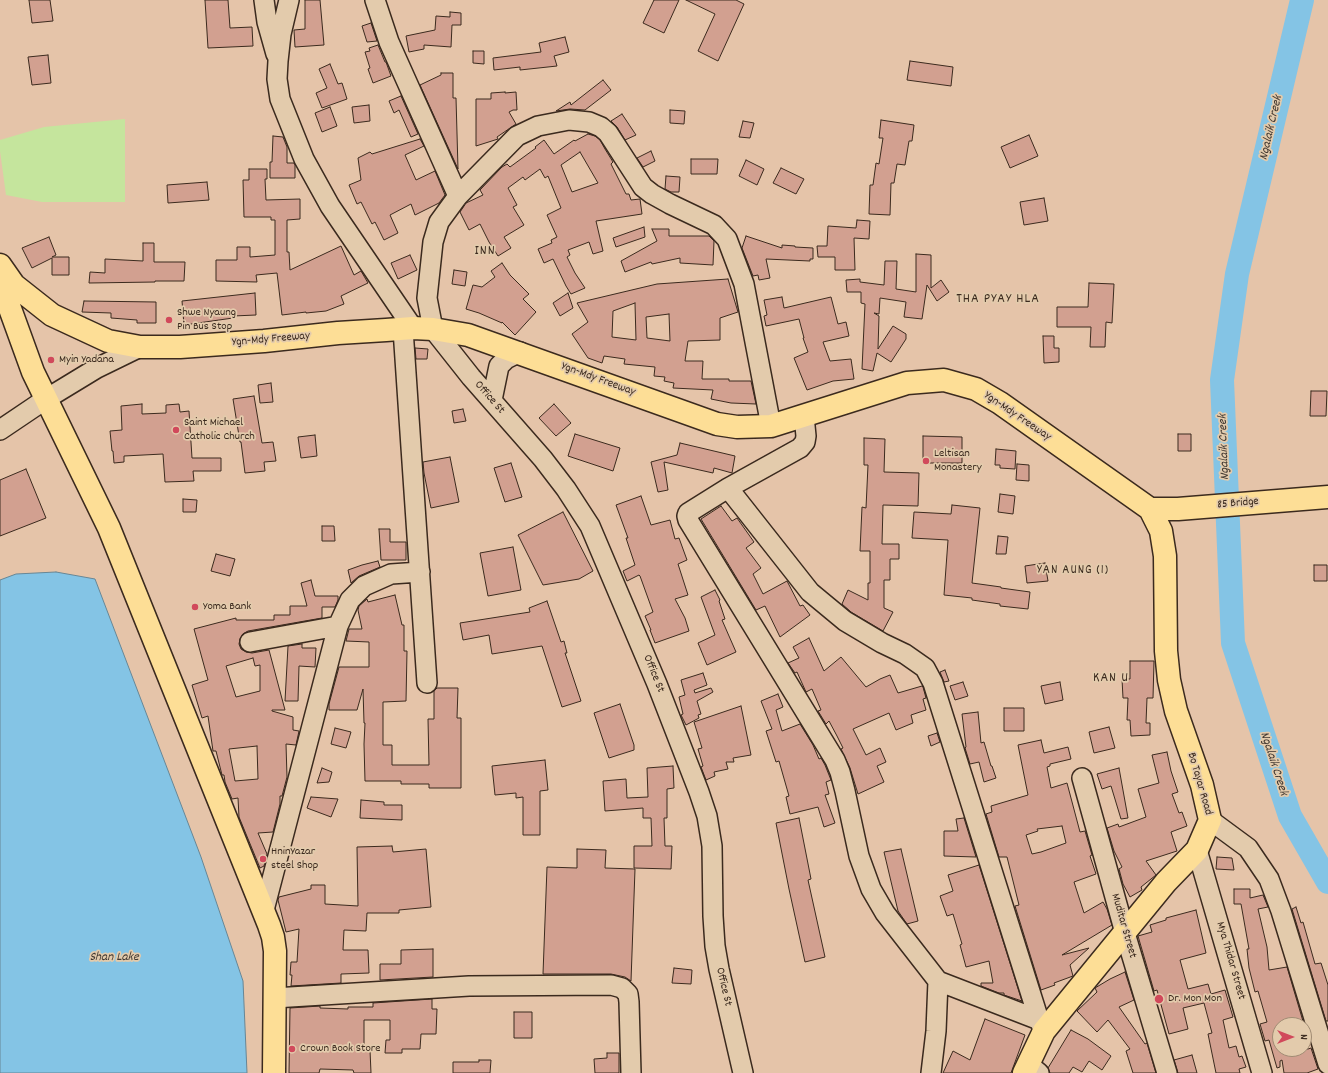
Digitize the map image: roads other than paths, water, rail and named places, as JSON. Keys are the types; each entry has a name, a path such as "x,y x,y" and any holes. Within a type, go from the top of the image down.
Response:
{"main road":[{"name":"Ygn-Mdy Freeway","path":"0,265 14,285 52,315 108,341 140,347 188,347 417,329 468,335 520,352 717,424 737,427 771,426 908,383 944,380 976,389 1000,403 1150,509"},
{"path":"0,281 33,372 109,528 264,910 273,938 275,951 274,1073"},
{"name":"85 Bridge","path":"1150,509 1178,509 1328,497"},
{"name":"Bo Tayar Road","path":"1030,1070 1042,1026 1125,933 1166,882 1197,850 1210,820 1202,785 1176,711 1169,680 1166,651 1165,556 1161,531 1150,509"}],"street":[{"path":"264,0 267,22 278,61"},
{"path":"278,61 281,34 289,0"},
{"path":"375,0 389,42 458,196"},
{"name":"Office St","path":"278,61 277,79 280,99 304,159 330,206 417,329 471,377 492,400 543,459 566,489 590,526 657,684 707,816 712,846 715,946 743,1073"},
{"path":"427,683 420,572 417,329 427,298 433,242 439,222 458,196 517,136 538,126 569,120 589,122 601,127 608,133 643,187 670,204 714,225 727,239 744,284 771,426"},
{"path":"0,430 46,399 97,368 140,347"},
{"path":"492,400 499,366 506,359 520,352"},
{"path":"804,416 806,436 805,442 800,448 728,488 688,513 688,520 835,760 843,784 858,856 871,889 885,914 938,981 1042,1026"},
{"path":"728,488 810,592 845,621 882,643 905,654 925,668 934,683 1042,1026"},
{"path":"264,910 338,626 350,600 364,586 391,574 420,572"},
{"path":"250,642 338,626"},
{"name":"Muditar Street","path":"1082,778 1125,933 1167,1073"},
{"path":"1210,820 1248,848 1269,879 1328,1064"},
{"name":"Mya Thidar Street","path":"1197,850 1262,1073"},
{"path":"931,1073 936,1031 938,981"},
{"path":"274,998 469,986 611,985 622,988 628,994 631,1073"}],"water":[{"name":"Shan Lake","path":"56,572 95,579 201,857 243,981 247,1073 0,1073 0,580 16,574"}],"waterway":[{"name":"Ngalaik Creek","path":"1302,0 1237,274 1222,380 1233,643 1290,816 1328,882"}],"place":[{"name":"Shwe Nyaung Pin Bus Stop","path":"169,320"},
{"name":"Myin Yadana","path":"51,360"},
{"name":"Saint Michael Catholic Church","path":"176,430"},
{"name":"Leltisan Monastery","path":"926,461"},
{"name":"Yoma Bank","path":"195,607"},
{"name":"HninYazar steel Shop","path":"263,859"},
{"name":"Dr. Mon Mon","path":"1159,999"},
{"name":"Crown Book Store","path":"292,1049"}],"district":[{"name":"INN","path":"485,252"},
{"name":"THA PYAY HLA","path":"998,300"},
{"name":"YAN AUNG (1)","path":"1073,571"},
{"name":"KAN U","path":"1111,679"}]}
